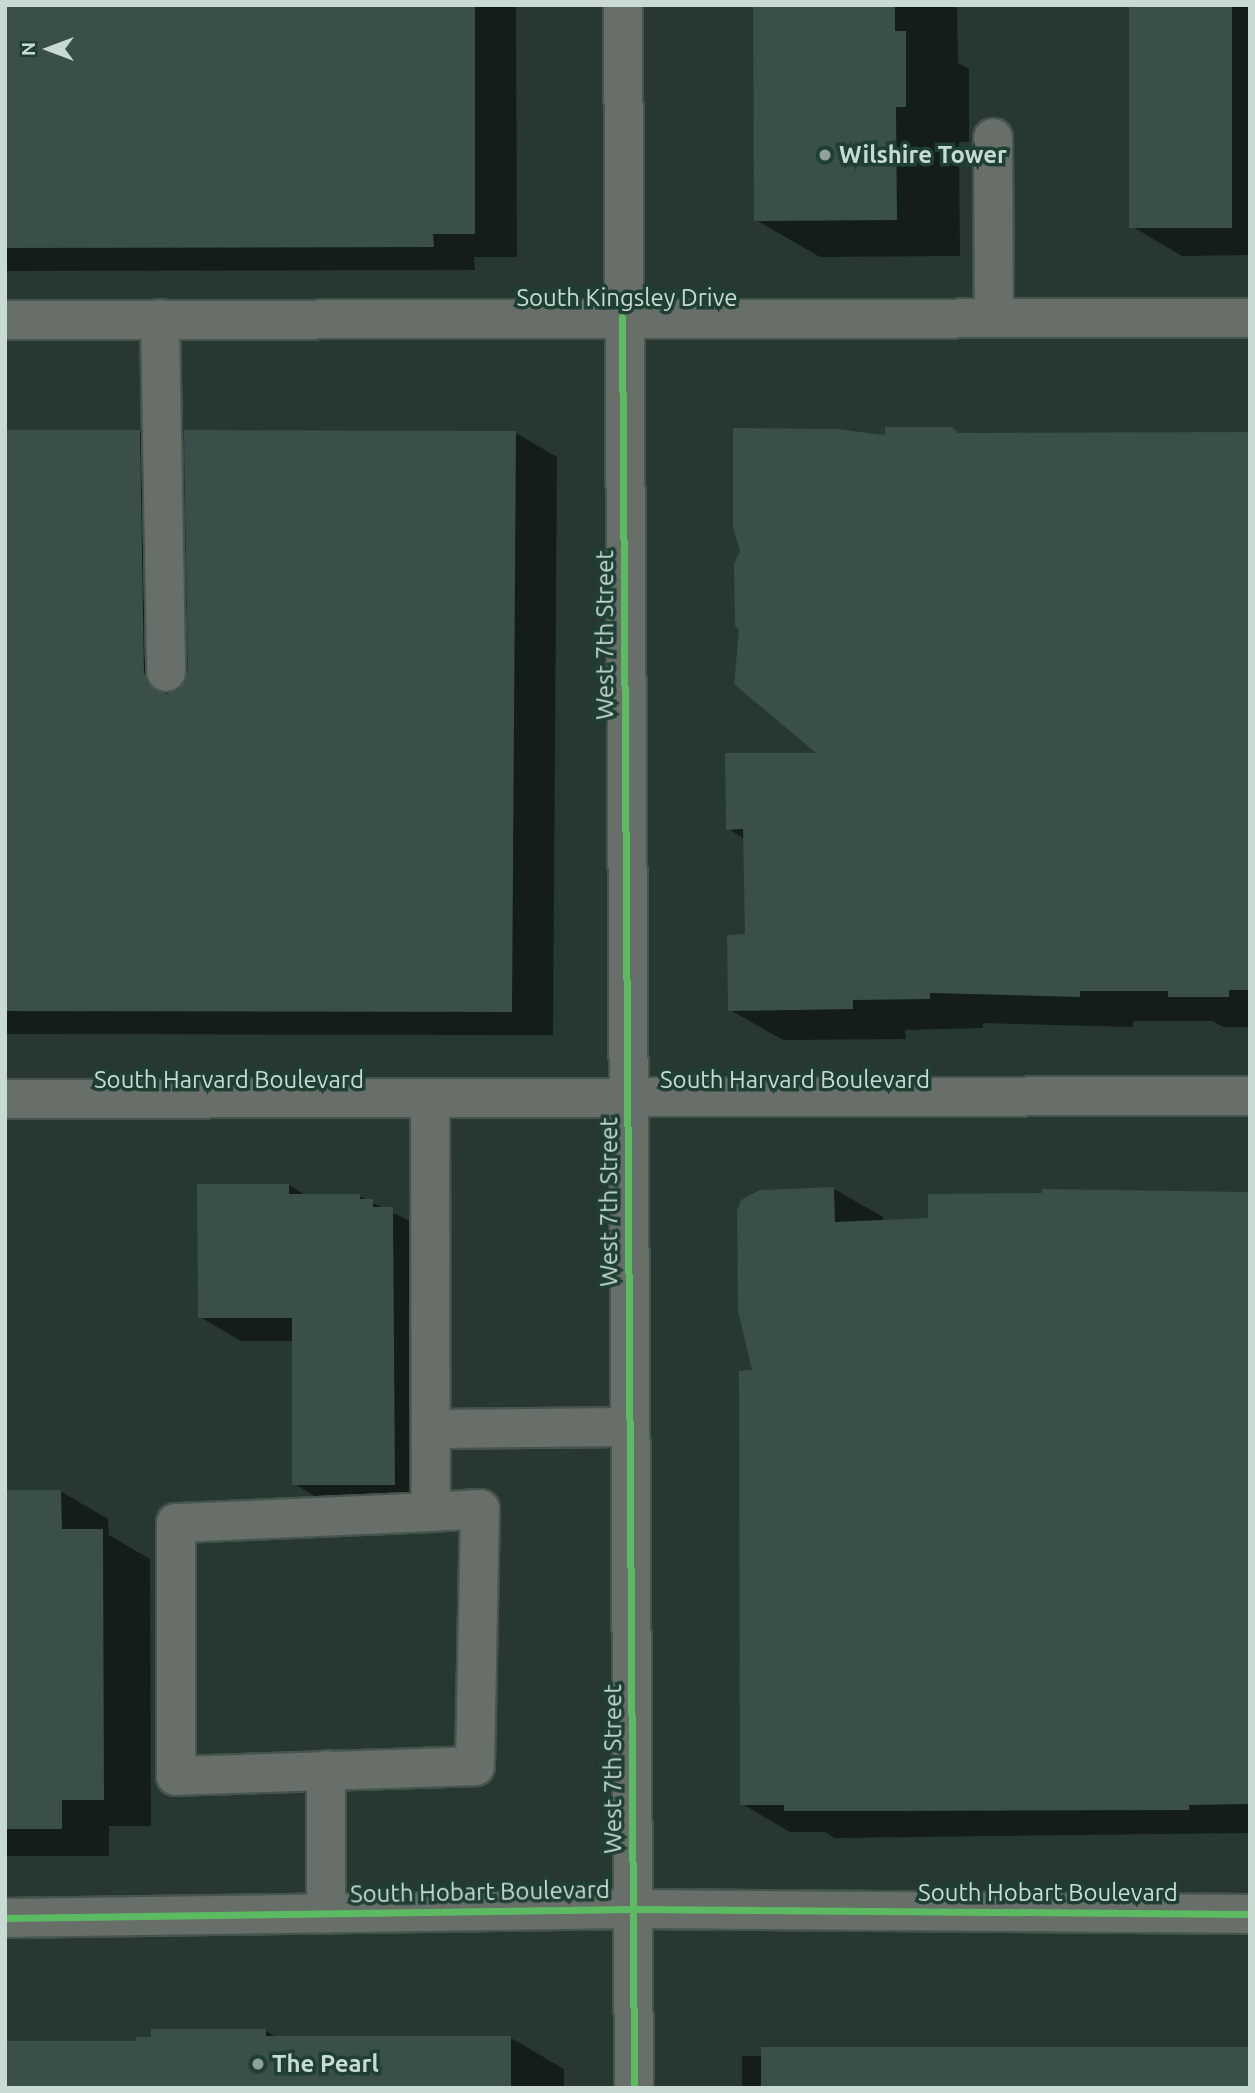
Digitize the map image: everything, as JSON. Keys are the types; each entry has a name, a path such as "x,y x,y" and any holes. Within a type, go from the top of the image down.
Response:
{"street":[{"name":"West 7th Street","path":"624,5 622,317 634,2088"},
{"path":"993,138 994,318"},
{"name":"South Kingsley Drive","path":"5,320 1250,318"},
{"path":"160,319 166,672"},
{"name":"South Harvard Boulevard","path":"5,1099 628,1101 1250,1096"},
{"path":"430,1100 431,1512"},
{"path":"431,1429 629,1427"},
{"path":"480,1509 475,1766 176,1776 176,1523 431,1512 480,1509"},
{"path":"326,1770 326,1914"},
{"name":"South Hobart Boulevard","path":"5,1918 633,1909 1250,1913"}],"building":[{"path":"5,5 475,5 475,234 433,234 434,247 5,248"},
{"name":"Wilshire Tower","path":"753,5 895,5 895,31 906,31 906,107 896,107 897,220 754,221"},
{"path":"1129,5 1232,5 1232,228 1129,228"},
{"path":"885,427 952,427 958,433 1250,432 1250,990 1229,990 1229,997 1168,997 1168,991 1080,991 1080,997 930,993 930,999 853,1000 853,1009 728,1011 727,935 745,934 743,829 726,830 725,753 816,753 734,684 739,630 735,626 734,564 740,551 733,528 733,428 837,429 885,435"},
{"path":"5,430 140,430 144,672 148,684 166,694 178,690 188,672 184,430 516,431 512,1012 5,1011"},
{"path":"197,1184 289,1184 289,1194 360,1194 360,1199 373,1199 373,1207 393,1207 395,1485 292,1485 292,1318 198,1318"},
{"path":"834,1187 835,1222 928,1218 928,1194 1042,1193 1042,1189 1250,1192 1250,1804 1189,1805 1189,1810 899,1811 784,1811 784,1805 740,1805 739,1371 752,1370 738,1311 737,1211 741,1200 760,1190"},
{"path":"5,1490 61,1490 62,1529 103,1529 104,1800 62,1800 62,1829 5,1829"},
{"name":"The Pearl","path":"151,2029 266,2029 266,2036 511,2036 511,2088 5,2088 5,2041 136,2041 136,2037 151,2037"},
{"path":"761,2047 1250,2047 1250,2088 761,2088"}],"cycle path":[{"path":"622,317 634,2088"},
{"path":"5,1918 633,1909 1250,1914"}],"place":[{"name":"Wilshire Tower","path":"825,155"},
{"name":"The Pearl","path":"258,2064"}]}
